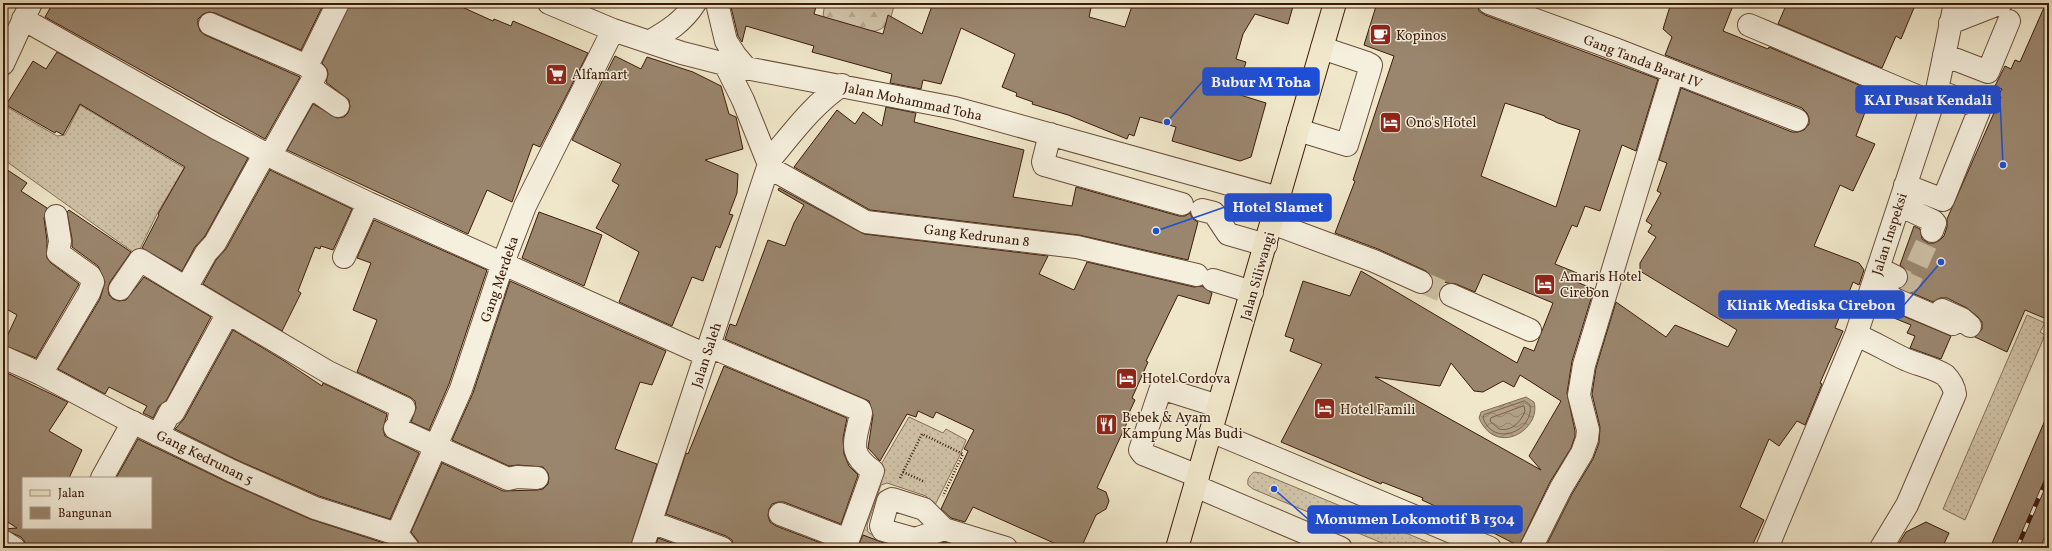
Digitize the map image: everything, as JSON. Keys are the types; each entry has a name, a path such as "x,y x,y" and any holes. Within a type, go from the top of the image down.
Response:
{"main road":[{"name":"Jalan Siliwangi","path":"1177,548 1280,198 1335,3"}],"street":[{"path":"186,288 206,253 215,243 268,154 308,76 338,3"},
{"name":"Jalan Mohammad Toha","path":"548,3 613,30 649,42 736,66 842,85 955,108 1280,198"},
{"path":"649,42 671,30 688,14 694,3"},
{"path":"717,3 726,41 735,55 743,100 768,165"},
{"name":"Gang Tanda Barat IV","path":"1489,3 1797,120"},
{"path":"3,64 27,11 216,128 368,203 503,263 708,350 813,389 860,410 861,413 854,450 861,463 873,471 848,540 780,514"},
{"path":"1944,55 1988,72 2005,12 1953,13"},
{"name":"Jalan Inspeksi","path":"1767,548 1856,335 1892,286 1899,206 1935,97 1953,13"},
{"path":"210,24 308,76 338,106"},
{"path":"1749,25 1935,97 1978,107 1979,111 1943,200 1905,185"},
{"name":"Gang Merdeka","path":"402,541 435,448 462,389 503,263 525,206 613,30"},
{"path":"1298,130 1347,145 1370,70 1371,65 1367,63 1322,48"},
{"path":"1531,548 1561,488 1582,453 1587,439 1588,430 1579,395 1584,366 1673,72"},
{"name":"Jalan Saleh","path":"642,548 768,165 815,106 842,85"},
{"path":"1050,134 1042,162 1044,165 1214,213 1228,234 1266,244"},
{"name":"Gang Kedrunan 8","path":"768,165 866,222 1077,247 1205,278 1252,292"},
{"path":"344,257 368,203"},
{"path":"1899,206 1933,221 1935,223 1932,231"},
{"path":"41,374 89,293 93,282 90,276 58,253 60,241 56,216"},
{"path":"1272,223 1374,261 1421,282"},
{"path":"120,289 140,260 328,372 404,408 397,423 435,448 508,479 517,477 537,478"},
{"path":"1892,286 1894,299 1959,325"},
{"path":"1451,295 1530,330"},
{"path":"158,435 228,313"},
{"path":"1856,335 1876,343 1905,359 1944,375 1953,387 1955,394 1907,505 1880,548"},
{"name":"Gang Kedrunan 5","path":"3,357 41,374 158,435 315,508 402,541"},
{"path":"1218,406 1161,388 1140,450 1143,454 1197,481 1341,548"},
{"path":"103,477 133,422"},
{"path":"1211,431 1490,548"},
{"path":"651,522 722,548"},
{"path":"944,529 1006,548"},
{"path":"3,541 14,548"}],"path":[{"path":"898,482 922,434 963,454 941,500"}],"green space":[{"path":"825,3 895,3 889,21 876,31 868,32 850,28 826,19 823,15"},
{"path":"80,105 184,168 157,214 137,255 3,159 3,116 7,107 57,136 65,135"},
{"path":"2027,315 2045,323 2040,332 2045,335 1965,520 1943,509"},
{"path":"909,417 943,433 946,429 966,440 960,455 935,505 926,496 887,483 881,485 867,525 868,532 876,537 872,548 849,548 876,473"},
{"path":"1254,472 1261,473 1442,548 1394,548 1253,489 1248,485 1248,479"}],"water":[{"path":"1526,397 1534,402 1535,412 1531,422 1525,429 1516,435 1506,438 1496,436 1487,430 1479,418 1481,412"}],"building":[{"path":"53,3 324,3 301,50 215,13 209,12 203,14 198,19 200,31 205,35 300,77 265,139 45,17"},
{"path":"350,3 453,3 493,21 494,19 511,26 513,21 588,53 540,147 533,144 512,202 487,190 468,234 287,150 313,104 337,118 344,117 348,113 350,107 349,100 326,82 328,74 327,69 322,63"},
{"path":"730,3 817,3 814,14 883,34 888,15 922,34 933,3 1092,3 1089,17 1125,27 1133,3 1294,3 1288,24 1255,14 1243,34 1236,59 1246,62 1237,94 1266,103 1251,157 1240,161 1172,141 1176,127 1140,117 1134,136 1129,134 1127,139 1068,115 1032,104 1033,102 1016,96 1017,93 1002,87 1015,54 961,28 941,84 923,80 921,89 890,83 892,74 812,52 814,46 746,26 742,42 738,36"},
{"path":"1377,3 1477,3 1479,11 1485,15 1658,79 1636,151 1622,145 1600,211 1585,206 1577,227 1572,225 1555,264 1577,273 1574,281 1594,289 1572,361 1567,393 1575,436 1571,448 1550,482 1519,546 1464,518 1463,519 1422,500 1423,498 1382,482 1381,484 1281,442 1322,364 1290,351 1294,339 1285,336 1303,281 1350,296 1361,271 1517,363 1524,347 1534,351 1553,303 1483,274 1475,292 1456,284 1447,283 1432,277 1426,271 1378,249 1335,233 1355,181 1353,180 1394,56 1364,45","holes":["1505,103 1545,116 1558,123 1580,130 1556,207 1481,176","1451,363 1474,391 1483,392 1503,381 1514,387 1520,375 1561,401 1529,456 1541,470 1375,377 1440,386"]},
{"path":"1671,3 1734,3 1723,31 1768,49 1769,47 1873,91 1856,136 1875,144 1853,191 1840,185 1814,246 1859,263 1864,270 1859,285 1853,282 1835,328 1843,331 1820,383 1822,384 1805,425 1797,421 1779,446 1769,439 1740,507 1764,520 1751,548 1545,548 1572,494 1593,459 1599,443 1600,427 1592,394 1596,368 1616,302 1666,337 1675,325 1728,347 1737,330 1640,271 1640,263 1656,237 1648,232 1652,225 1646,221 1661,193 1657,191 1667,163 1659,160 1681,88 1792,132 1804,130 1809,124 1807,113 1802,108 1665,55 1672,37 1663,29"},
{"path":"1787,3 1916,3 1901,39 1896,36 1882,68 1778,24"},
{"path":"2046,3 2049,3 2049,320 2025,310 2007,352 1975,337 1982,329 1982,322 1967,308 1947,298 1940,298 1933,302 1905,290 1906,288 1903,287 1907,282 1908,276 1906,270 1900,265 1914,226 1920,229 1922,239 1928,243 1934,243 1944,236 1947,227 1947,219 2001,97 1998,96 2002,89 1995,86 2005,66 2011,69 2015,60 2020,62"},
{"path":"57,52 248,158 205,236 195,247 182,271 142,248 159,215 158,214 185,167 80,104 63,135 56,131 55,133 6,105 33,61 46,69"},
{"path":"615,56 641,69 647,57 693,72 721,86 729,114 736,117 743,149 705,160 738,174 737,193 729,214 733,215 720,248 716,246 703,281 692,277 672,326 619,302 639,252 596,228 619,185 612,181 621,164 572,140"},
{"path":"886,107 916,113 914,122 1024,150 1013,197 1072,206 1076,187 1179,216 1185,216 1190,213 1193,219 1198,222 1188,260 1079,235 870,210 794,167 837,110 855,124 863,112 882,126"},
{"path":"3,167 27,183 21,191 47,208 44,218 47,241 47,258 51,263 79,284 36,358 3,345 17,315 3,307"},
{"path":"270,170 352,209 333,250 321,246 320,249 315,247 298,291 301,293 282,331 203,284 216,260 226,249"},
{"path":"779,188 864,234 1048,256 1039,274 1074,290 1087,262 1194,287 1202,286 1212,293 1209,304 1178,295 1146,361 1148,362 1132,398 1135,400 1129,413 1131,414 1097,488 1106,492 1109,501 1106,509 1096,515 1081,548 1065,548 973,507 965,522 951,518 941,509 968,451 964,449 974,430 936,412 933,418 918,411 916,417 907,414 880,461 868,448 873,415 869,401 725,339 730,324 736,326 768,240 785,246 794,223 804,205 778,190"},
{"path":"69,210 131,252 110,282 108,288 109,295 113,299 119,301 126,300 144,277 211,317 166,401 159,406 153,418 143,413 147,406 109,387 105,394 58,369 100,299 105,282 98,266 72,247 67,212"},
{"path":"539,212 602,235 584,286 522,258"},
{"path":"374,220 487,270 449,384 429,430 411,422 416,408 415,401 410,397 357,372 377,320 353,310 371,263 357,258"},
{"path":"510,281 666,351 652,385 640,382 615,449 657,464 630,548 420,548 418,541 411,532 442,463 503,491 537,490 543,489 548,484 548,473 543,467 518,465 509,466 452,440 473,393"},
{"path":"1896,313 1951,336 1941,359 1910,348 1915,336 1907,333 1911,325 1894,318"},
{"path":"233,330 322,386 323,383 387,414 383,429 385,436 419,453 390,519 319,496 237,460 175,429 184,419"},
{"path":"724,366 847,418 843,438 844,454 849,466 858,475 841,524 784,502 772,504 769,509 768,516 770,522 776,526 834,548 734,548 732,540 726,536 666,514 686,453 688,454"},
{"path":"3,371 68,402 49,431 82,450 69,477 22,477 22,529 152,529 152,477 117,477 138,439 227,482 310,519 390,545 392,548 26,548 25,542 21,537 3,529 17,528 3,519"},
{"path":"2049,411 2049,548 1990,548"},
{"path":"1926,522 1949,533 1942,548 1896,548 1906,532"},
{"path":"863,535 889,545 889,548 857,548"},
{"path":"658,538 686,548 655,548"},
{"path":"944,542 955,545 954,548 937,548 938,544"}],"tunnel":[{"path":"1896,277 1907,282 1910,280 1932,231"},
{"path":"1421,282 1451,295"}],"railway":[{"path":"2017,548 2049,474"},
{"path":"2042,548 2049,531"}],"place":[{"name":"Kopinos","path":"1380,35"},
{"name":"Alfamart","path":"556,74"},
{"name":"Bubur M Toha","path":"1167,122"},
{"name":"Ono's Hotel","path":"1390,122"},
{"name":"KAI Pusat Kendali","path":"2003,165"},
{"name":"Hotel Slamet","path":"1156,231"},
{"name":"Klinik Mediska Cirebon","path":"1941,262"},
{"name":"Amaris Hotel Cirebon","path":"1545,284"},
{"name":"Hotel Cordova","path":"1126,378"},
{"name":"Hotel Famili","path":"1324,409"},
{"name":"Bebek & Ayam Kampung Mas Budi","path":"1107,425"},
{"name":"Monumen Lokomotif B 1304","path":"1274,489"}]}
